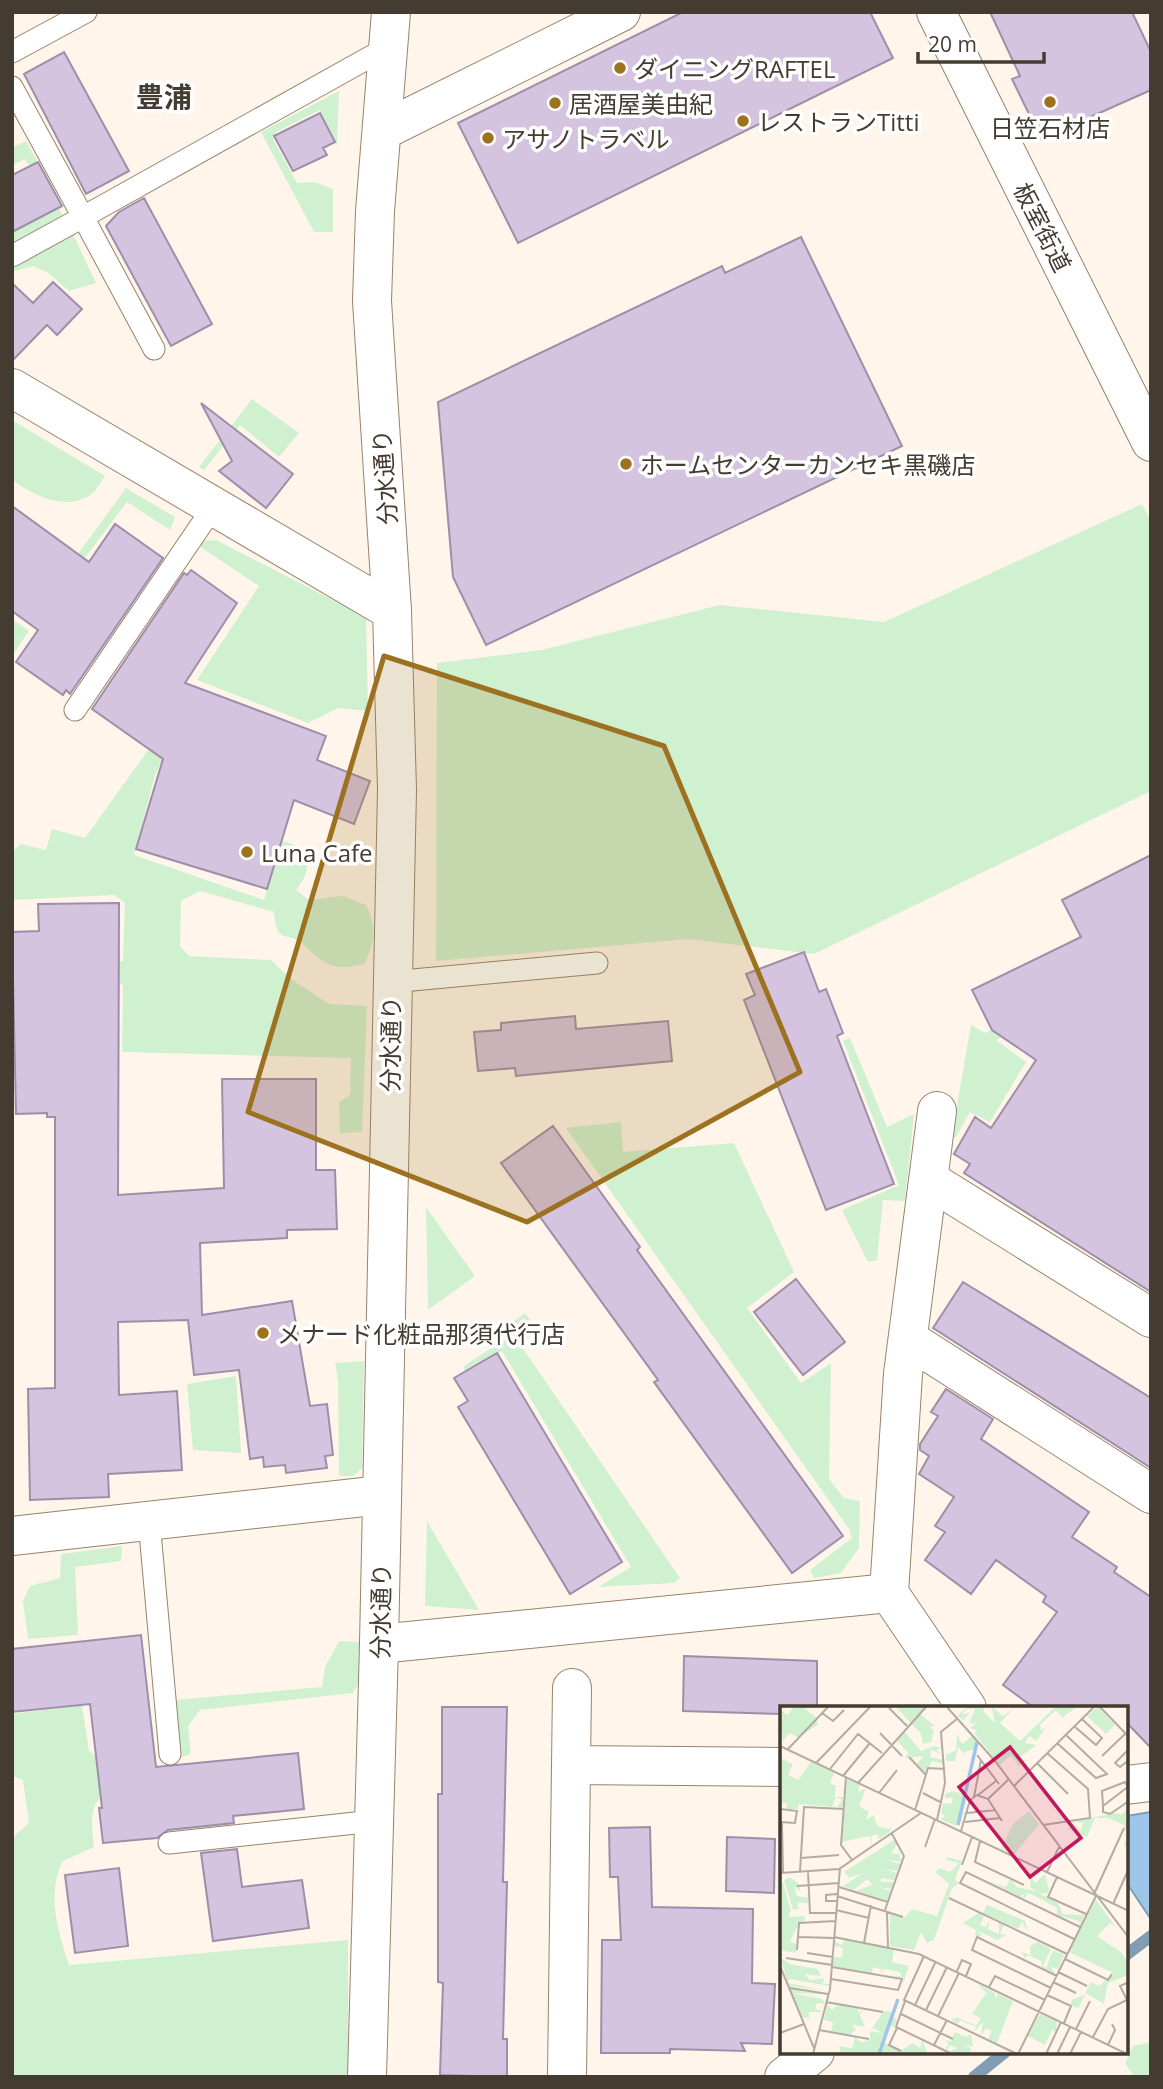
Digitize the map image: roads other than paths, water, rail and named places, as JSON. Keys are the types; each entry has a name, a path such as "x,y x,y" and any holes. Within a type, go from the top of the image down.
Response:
{"street":[{"path":"382,131 621,12"},
{"name":"板室街道","path":"936,12 1151,442"},
{"name":"分水通り","path":"366,2077 379,1644 397,789 392,611 372,302 374,211 389,30"},
{"path":"12,388 392,611"},
{"path":"937,1111 908,1339 889,1593 966,1706"},
{"path":"929,1180 1151,1318"},
{"path":"908,1339 1151,1494"},
{"path":"12,1536 382,1495"},
{"path":"379,1644 889,1593"},
{"path":"567,2077 572,1688"},
{"path":"571,1765 780,1767"},
{"path":"1128,1785 1151,1782"},
{"path":"784,2077 813,2054"}],"lane":[{"path":"12,52 86,12"},
{"path":"12,256 83,217 389,30"},
{"path":"12,87 154,349"},
{"path":"75,709 214,506"},
{"path":"391,982 597,963"},
{"path":"149,1521 170,1754"},
{"path":"169,1843 374,1821"}],"water":[{"path":"1151,1812 1150,1918 1128,1885 1128,1816"}],"waterway":[{"path":"1128,1953 1151,1936"},
{"path":"974,2077 1003,2054"}],"place":[{"name":"ダイニングRAFTEL","path":"620,68"},
{"name":"日笠石材店","path":"1050,102"},
{"name":"居酒屋美由紀","path":"555,103"},
{"name":"レストランTitti","path":"743,121"},
{"name":"アサノトラベル","path":"488,138"},
{"name":"ホームセンターカンセキ黒磯店","path":"626,464"},
{"name":"Luna Cafe","path":"247,852"},
{"name":"メナード化粧品那須代行店","path":"263,1333"}],"district":[{"name":"豊浦","path":"164,96"}]}
